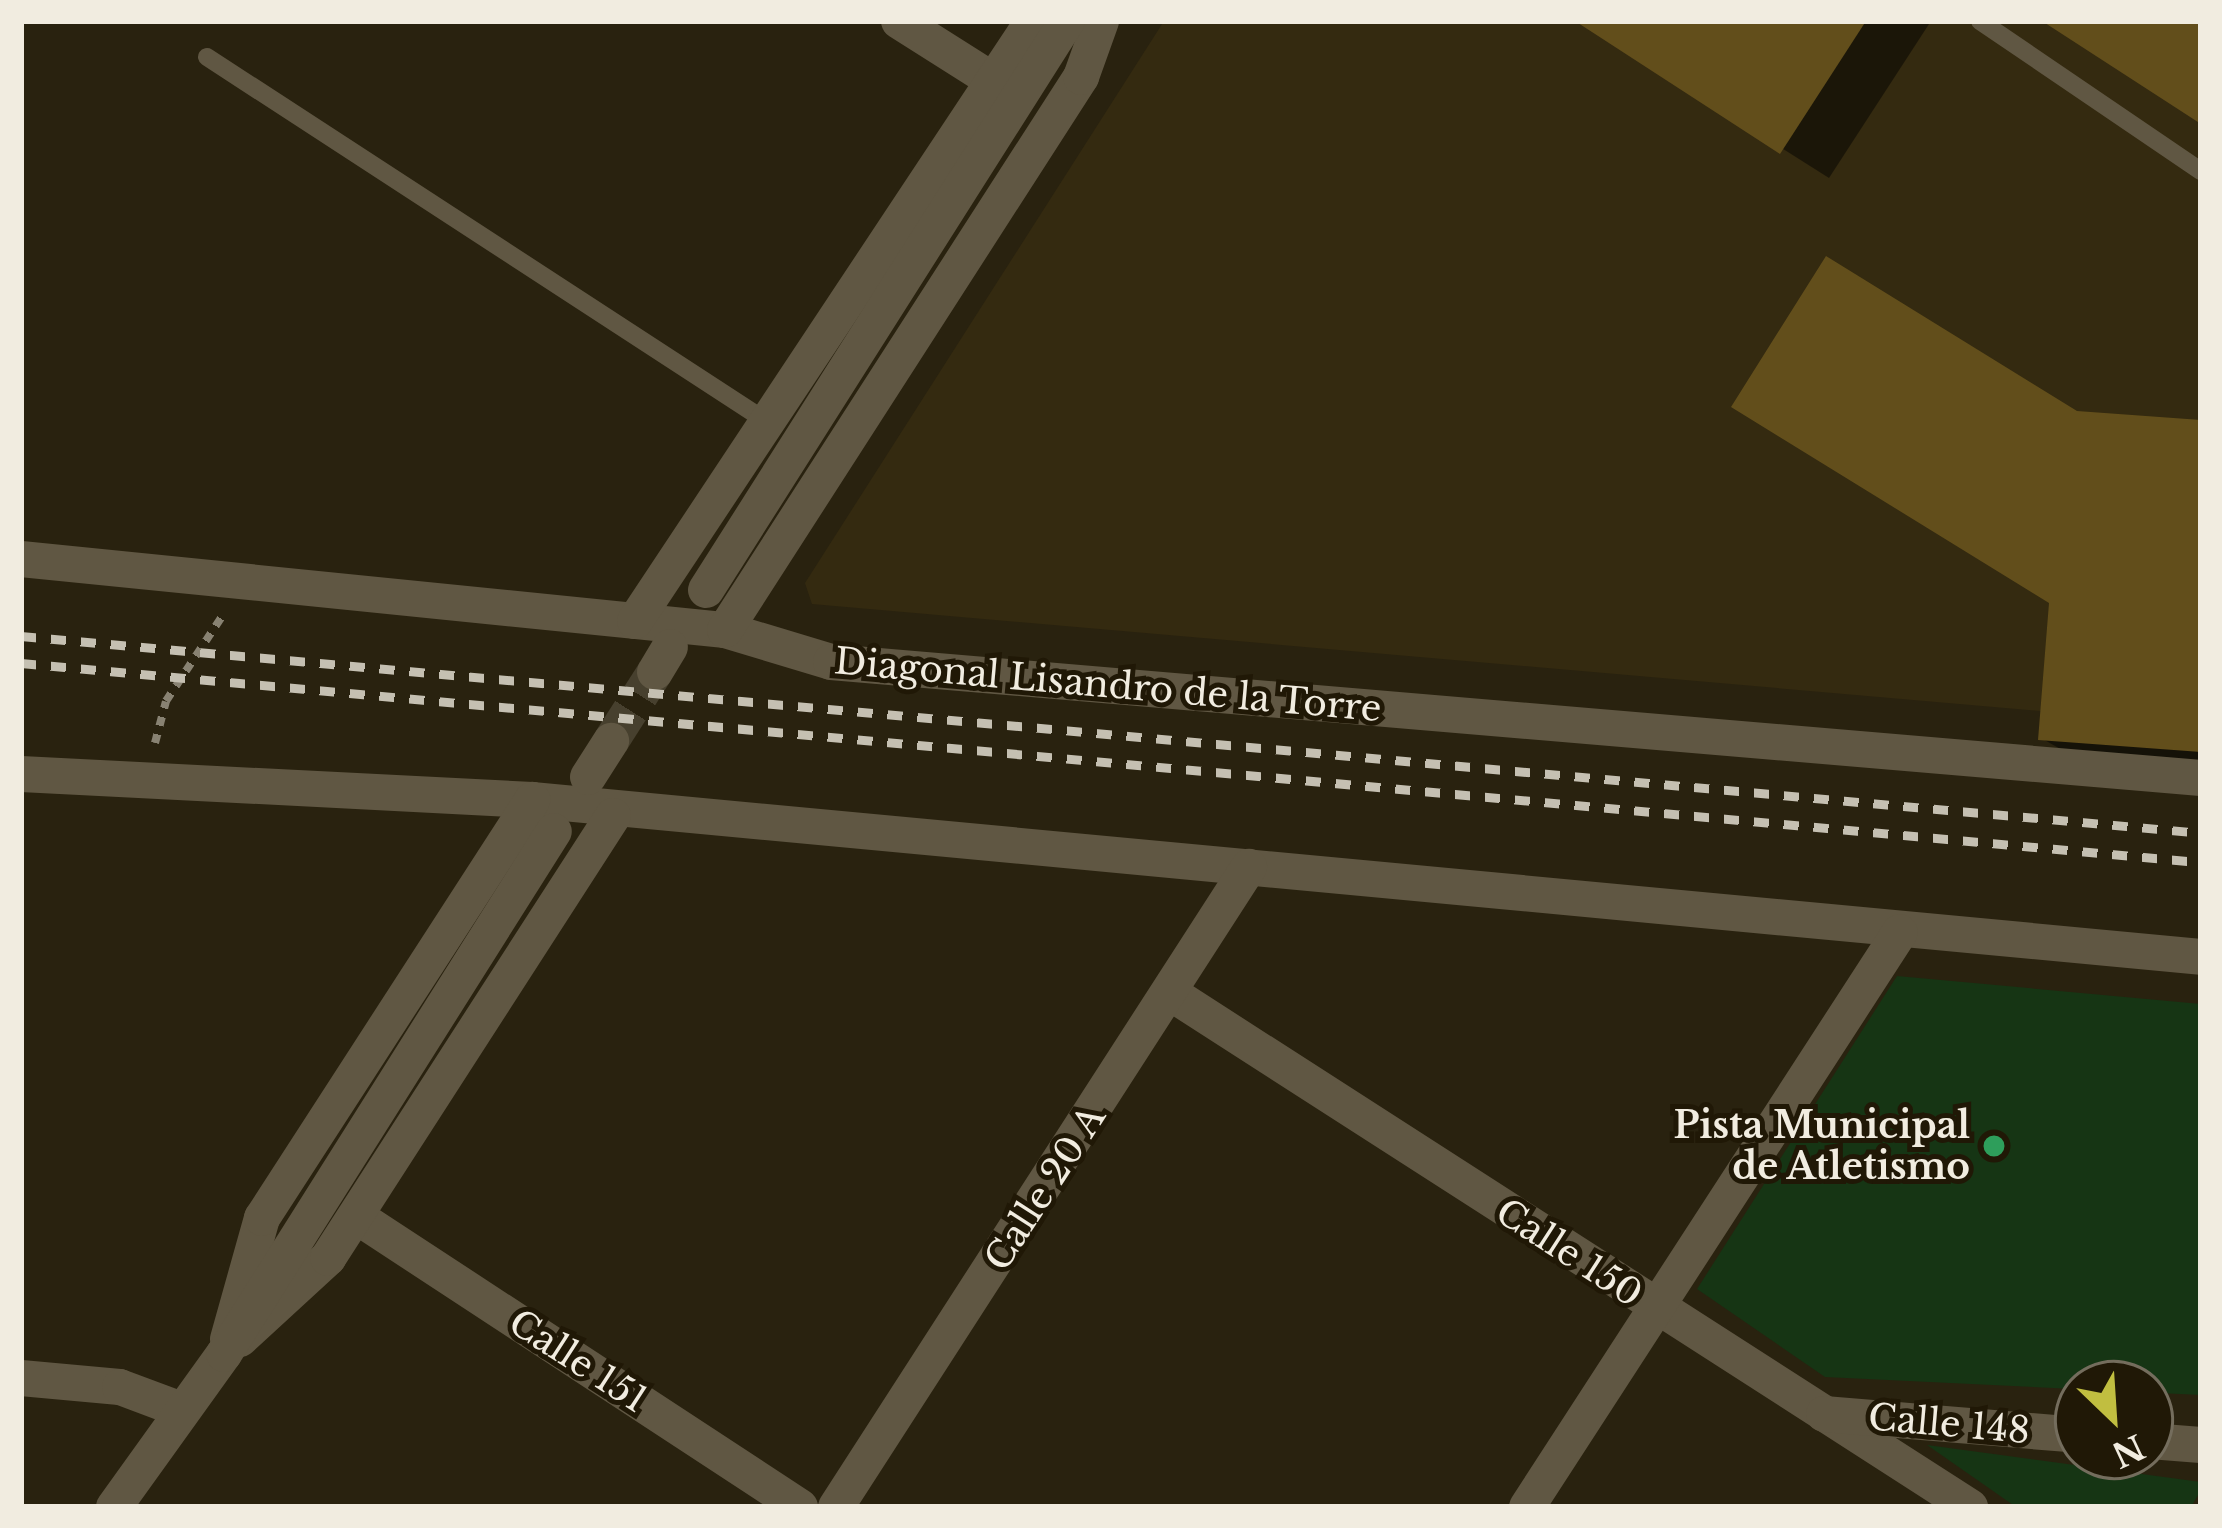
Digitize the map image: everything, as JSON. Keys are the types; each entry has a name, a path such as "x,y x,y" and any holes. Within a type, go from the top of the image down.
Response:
{"street":[{"path":"898,21 989,78"},
{"path":"635,621 769,423 989,78 1033,21"},
{"path":"706,590 1066,21"},
{"path":"725,630 1081,77 1101,21"},
{"name":"Diagonal Lisandro de la Torre","path":"21,559 725,630 831,662 2201,778"},
{"path":"588,777 611,741"},
{"path":"21,774 532,800 613,816 1250,867 2201,957"},
{"path":"224,1354 262,1218 532,800"},
{"path":"224,1354 328,1258 613,816"},
{"path":"114,1507 224,1354 554,830"},
{"name":"Calle 20 A","path":"836,1507 1250,867"},
{"path":"1527,1507 1900,932"},
{"name":"Calle 150","path":"1172,994 1655,1309 1970,1507"},
{"name":"Calle 151","path":"356,1216 800,1507"},
{"path":"21,1378 120,1387 182,1410"},
{"name":"Calle 148","path":"1820,1413 2054,1433"}],"lane":[{"path":"1980,21 2201,171"},
{"path":"207,57 769,423"}],"path":[{"path":"145,782 166,701 231,603 234,580"}],"shaded area":[{"path":"1164,21 2201,21 2201,725 812,604 805,583"}],"green space":[{"name":"Pista Municipal de Atletismo","path":"1897,976 2201,1004 2201,1395 2174,1394 2174,1360 2054,1360 2054,1388 1825,1377 1697,1289"},
{"path":"1927,1445 2054,1462 2054,1480 2201,1482 2191,1507 2016,1507"}],"building":[{"path":"1575,21 1866,21 1780,154"},
{"path":"2042,21 2201,21 2201,124"},
{"path":"1826,256 2077,411 2201,420 2201,752 2038,740 2049,603 1731,407"}],"tunnel":[{"path":"611,741 655,672"}],"railway":[{"path":"21,636 2201,833"},
{"path":"21,663 2201,862"}],"place":[{"name":"Pista Municipal de Atletismo","path":"1994,1146"}]}
